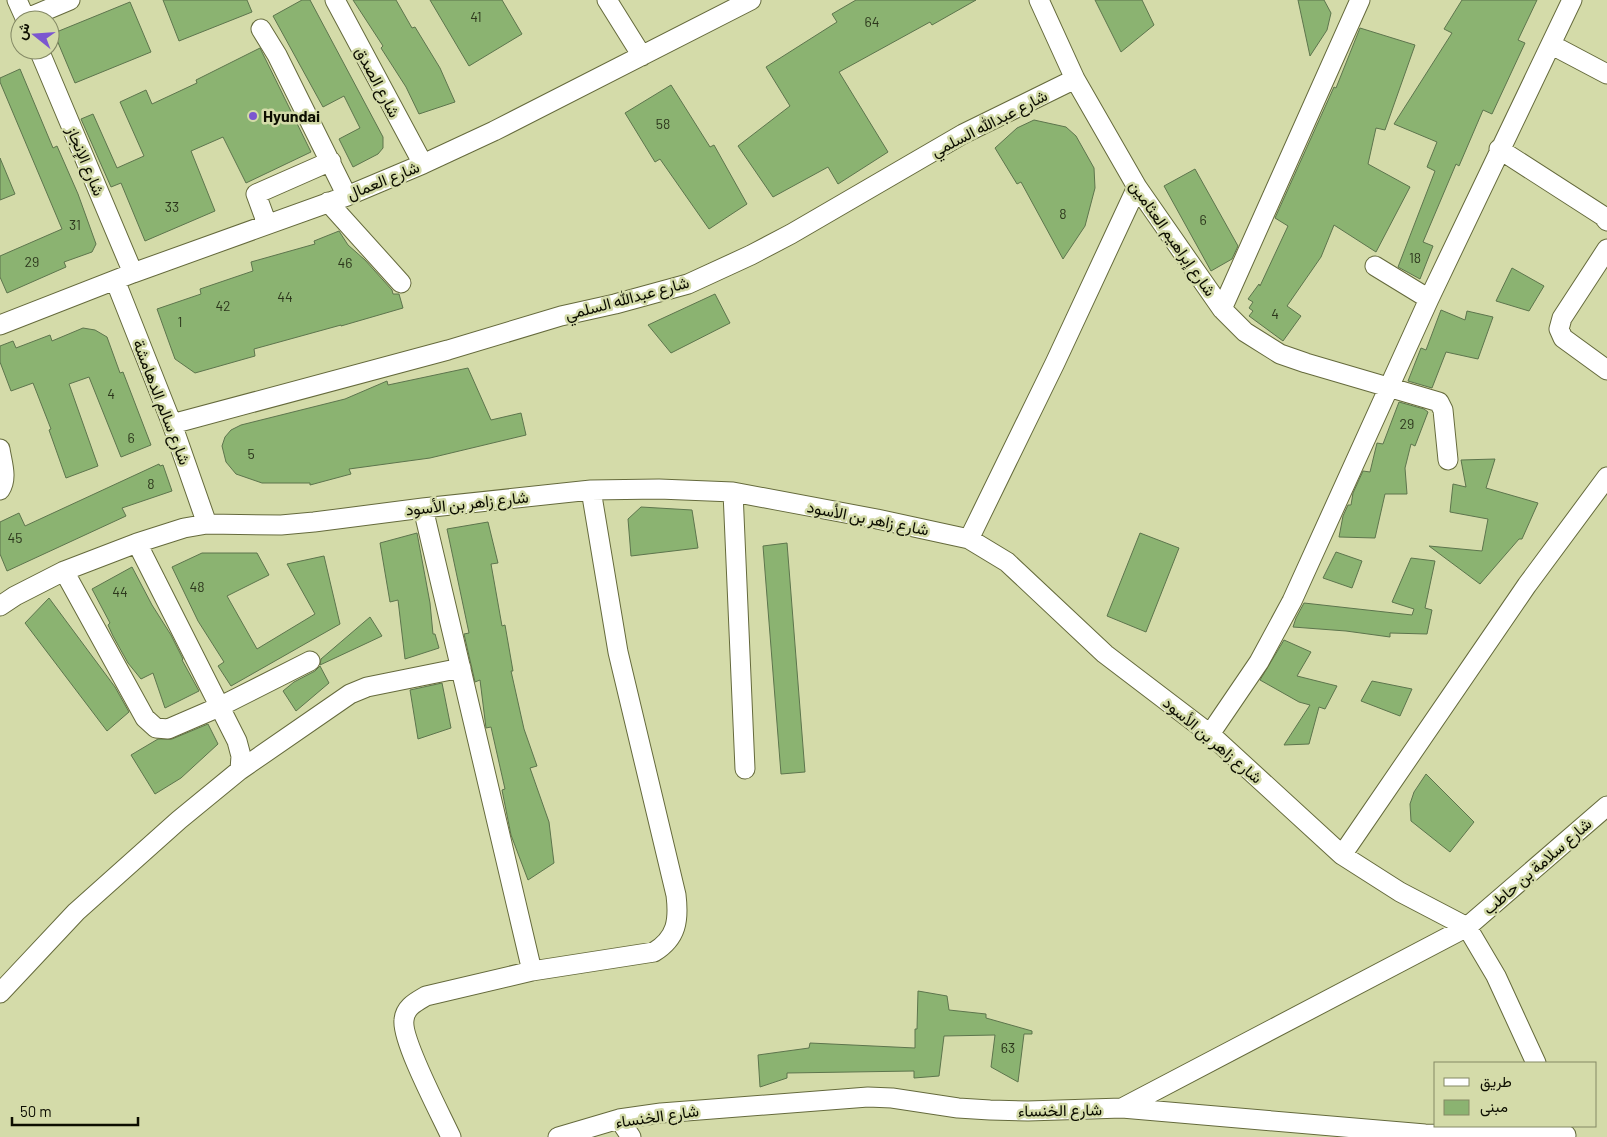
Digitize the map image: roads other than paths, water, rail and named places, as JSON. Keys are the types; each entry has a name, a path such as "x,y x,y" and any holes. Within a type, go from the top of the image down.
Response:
{"street":[{"path":"48,10 70,0"},
{"name":"شارع الصدق","path":"335,0 422,164"},
{"path":"607,0 642,56"},
{"name":"شارع العمال","path":"0,325 115,280 347,196 422,164 494,131 752,0"},
{"name":"شارع إبراهيم العثامين","path":"1039,0 1075,79 1137,187 1222,309 1245,332 1280,354 1442,404 1448,460"},
{"path":"1222,309 1336,50 1360,0"},
{"path":"1210,734 1259,662 1292,601 1429,299 1499,149 1552,45 1572,0"},
{"path":"261,29 278,56 347,196"},
{"path":"1552,45 1607,74"},
{"name":"شارع الإنجاز","path":"42,60 134,273"},
{"name":"شارع عبدالله السلمي","path":"172,424 438,352 561,316 615,304 688,284 752,255 962,134 1075,79"},
{"path":"1499,149 1603,216 1607,221"},
{"path":"267,224 256,194 331,161"},
{"path":"969,539 1055,363 1137,187"},
{"path":"328,202 401,283"},
{"path":"1607,249 1562,318 1559,329 1563,338 1607,370"},
{"path":"1375,266 1429,299"},
{"name":"شارع سالم الدهامشة","path":"115,280 172,424 207,524"},
{"path":"0,449 5,478 0,490"},
{"path":"1342,855 1527,585 1607,477"},
{"name":"شارع زاهر بن الأسود","path":"0,606 15,596 64,571 137,543 184,528 207,524 281,525 591,490 659,488 732,492 877,519 969,539 1007,562 1105,654 1210,734 1342,855 1400,892 1468,927"},
{"path":"452,1137 409,1046 403,1021 405,1013 412,1004 426,996 532,971 654,952 664,946 672,936 677,918 676,895 618,652 591,490"},
{"path":"732,492 745,769"},
{"path":"423,508 532,971"},
{"path":"137,543 237,742 241,756 240,770"},
{"path":"64,571 146,718 156,728 168,729 219,707 310,660"},
{"path":"0,992 76,912 151,844 240,770 350,694 367,687 461,668"},
{"name":"شارع سلامة بن حاطب","path":"1122,1108 1468,927 1607,806"},
{"path":"1468,927 1496,976 1536,1062"},
{"name":"شارع الخنساء","path":"558,1137 619,1119 661,1113 868,1097 892,1098 958,1108 990,1110 1037,1111 1122,1108 1425,1134 1496,1136 1565,1132"},
{"path":"619,1119 631,1137"}],"place":[{"name":"Hyundai","path":"253,116"}]}
